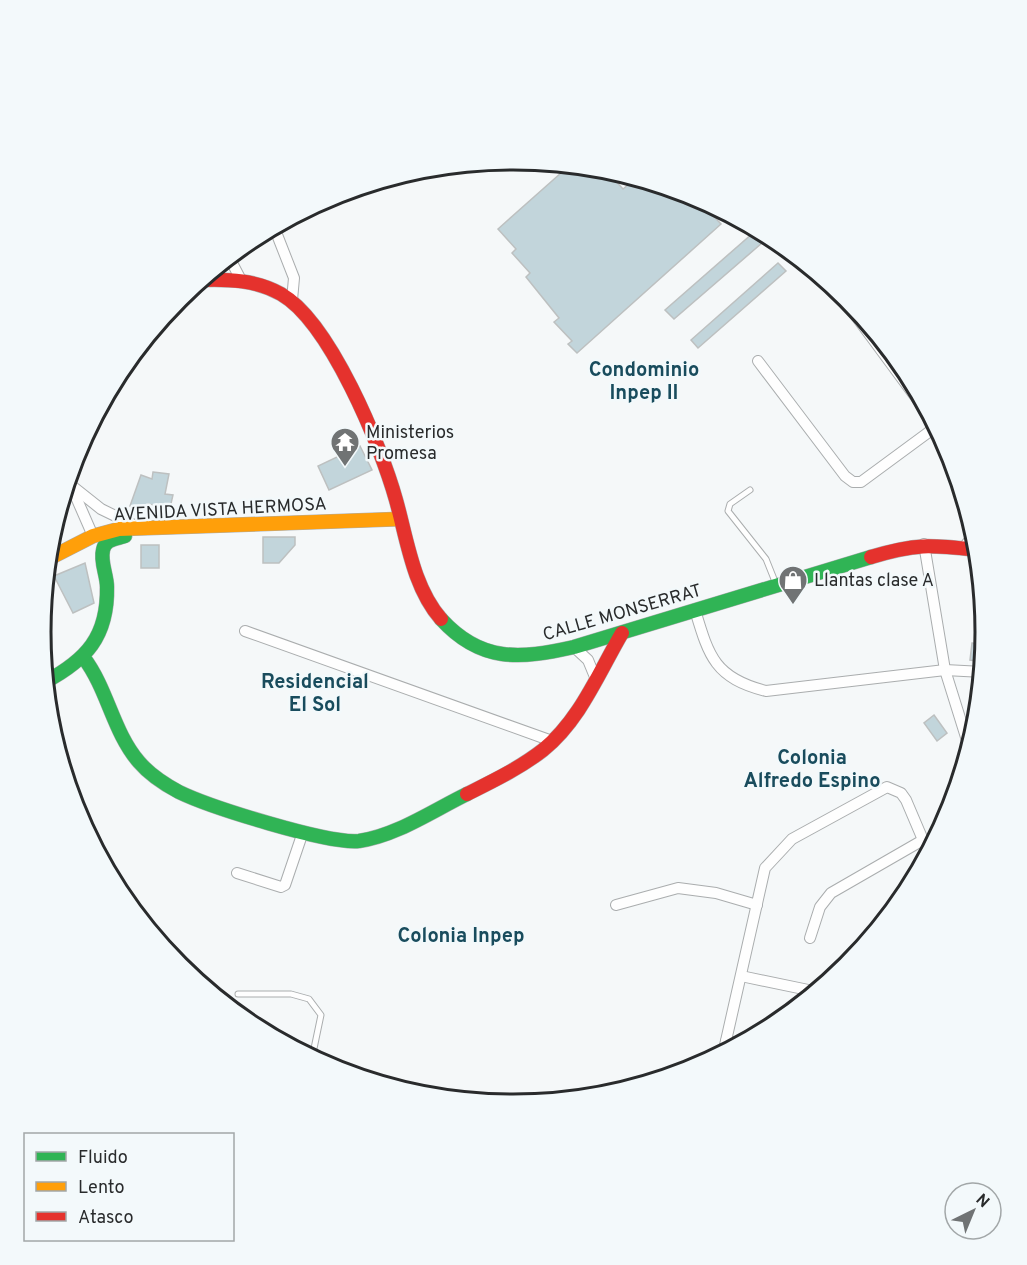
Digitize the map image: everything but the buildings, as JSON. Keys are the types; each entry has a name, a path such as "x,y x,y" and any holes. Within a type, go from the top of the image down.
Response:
{"street":[{"path":"277,235 294,278 292,300"},
{"path":"233,265 240,279"},
{"name":"CALLE MONSERRAT","path":"216,280 240,279 270,287 292,300 313,322 340,365 390,481 424,592 438,616 454,633 472,645 506,656 532,656 622,633 906,546 924,544 968,548"},
{"path":"758,361 845,476 855,483 861,482 930,431"},
{"path":"75,488 101,509 145,529"},
{"path":"73,493 93,536"},
{"name":"AVENIDA VISTA HERMOSA","path":"58,553 93,536 118,529 400,519"},
{"path":"53,677 84,658 95,637 108,588 101,554 108,541 145,529"},
{"path":"924,544 945,670 965,733"},
{"path":"58,555 88,546 101,554"},
{"path":"695,610 705,645 726,675 740,684 766,691 945,670 974,672"},
{"path":"245,631 552,741"},
{"path":"84,658 97,675 126,743 136,759 150,773 194,799 303,832 359,841 404,825 530,759 564,729 622,633"},
{"path":"574,647 588,660 595,677"},
{"path":"726,1041 765,868 792,838 887,787 901,794 906,800 925,844"},
{"path":"237,873 281,887 285,885 303,832"},
{"path":"810,938 820,907 831,893 923,840"},
{"path":"616,905 678,888 716,893 757,905"},
{"path":"741,976 806,990"}],"lane":[{"path":"750,490 730,504 728,511 766,559 777,585"},
{"path":"238,994 291,994 309,999 321,1015 314,1049"}],"traffic: fast":[{"path":"53,677 83,655 99,633 106,605 107,587 102,559 104,546 108,542 125,536"},
{"path":"441,619 471,644 486,650 502,654 536,654 574,647 871,557"},
{"path":"84,658 99,684 123,738 139,762 173,789 194,799 296,831 322,837 359,841 401,828 467,794"}],"traffic: slow":[{"path":"58,554 93,536 119,529 400,519"}],"traffic: jam":[{"path":"215,280 242,281 272,289 299,309 318,330 335,357 366,418 389,477 417,578 431,606 441,619"},
{"path":"871,557 924,546 968,549"},
{"path":"467,794 525,763 556,738 578,711 622,633"}],"place":[{"name":"Ministerios Promesa","path":"345,468"},
{"name":"Llantas clase A","path":"793,606"}],"district":[{"name":"Condominio Inpep II","path":"644,380"},
{"name":"Residencial El Sol","path":"315,692"},
{"name":"Colonia Alfredo Espino","path":"812,768"},
{"name":"Colonia Inpep","path":"461,935"}]}
